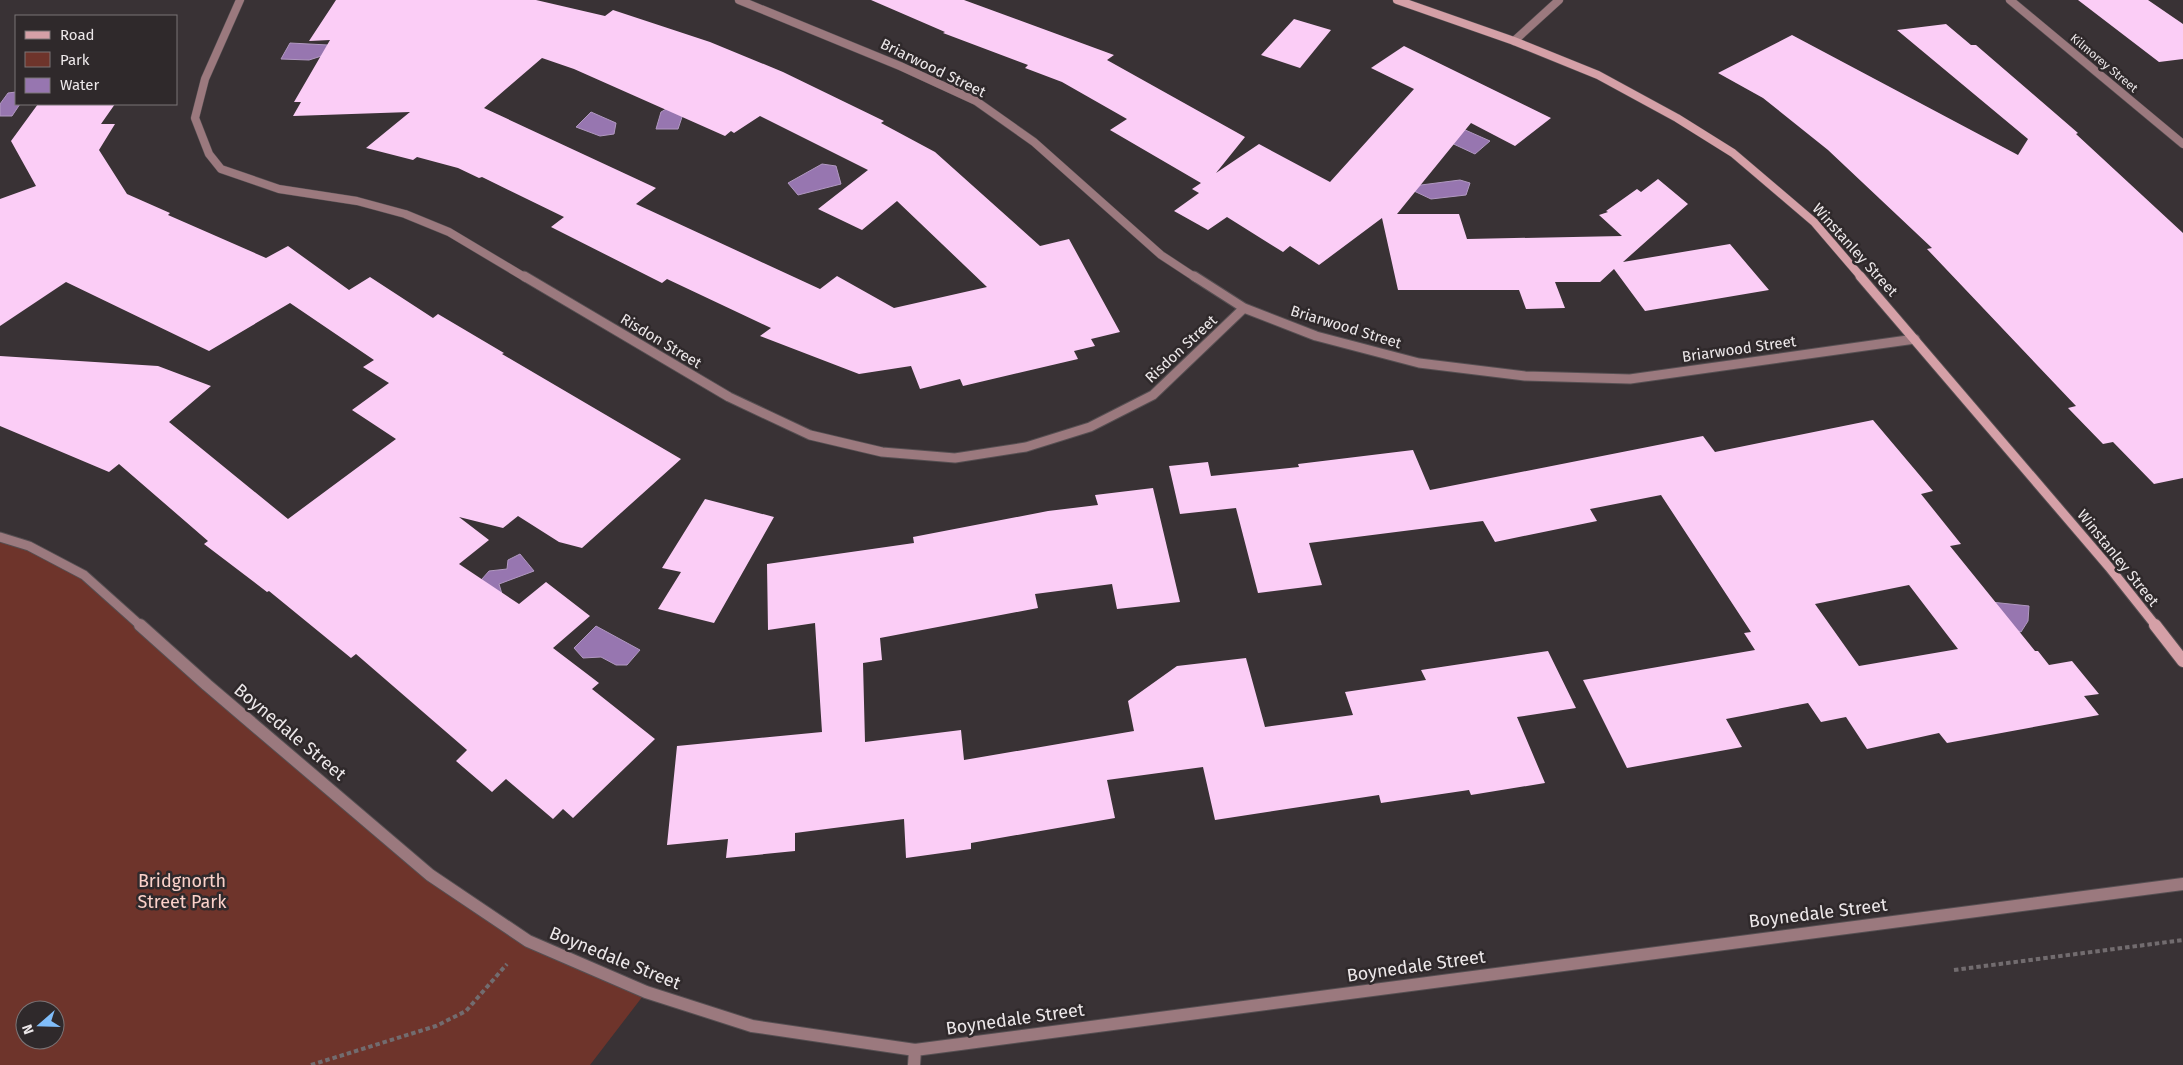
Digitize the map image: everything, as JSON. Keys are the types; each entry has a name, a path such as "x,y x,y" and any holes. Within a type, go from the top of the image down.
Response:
{"street":[{"name":"Risdon Street","path":"240,0 206,79 195,118 209,154 221,169 279,189 358,201 404,214 449,232 729,397 810,435 882,452 955,458 1026,447 1090,427 1154,394 1244,308"},
{"name":"Briarwood Street","path":"739,0 780,15 900,66 976,101 1034,142 1161,255 1244,308 1316,336 1420,363 1525,376 1630,379 1915,339"},
{"name":"Winstanley Street","path":"1397,0 1514,40 1598,75 1677,118 1733,153 1814,222 2109,567 2183,661"},
{"path":"1514,40 1559,0"},
{"name":"Kilmorey Street","path":"2010,0 2183,144"},
{"name":"Boynedale Street","path":"0,537 29,546 84,575 208,685 430,875 528,941 646,992 752,1026 915,1050 2183,884"},
{"path":"914,1065 915,1050"}],"path":[{"path":"1954,970 2183,940"},
{"path":"311,1065 436,1026 466,1011 528,941"}],"green space":[{"name":"Bridgnorth Street Park","path":"0,537 84,575 430,875 528,941 646,992 590,1065 0,1065"}],"water":[{"path":"290,43 328,45 328,54 309,60 281,59"},
{"path":"15,92 15,105 19,105 12,116 0,116 0,104 8,93"},
{"path":"680,101 685,108 678,129 656,129 661,112"},
{"path":"591,112 616,123 614,134 600,136 576,127"},
{"path":"1445,121 1490,141 1475,154 1430,133"},
{"path":"822,164 836,166 841,184 798,195 788,183"},
{"path":"1460,180 1470,183 1466,195 1431,199 1414,191 1421,185"},
{"path":"520,554 534,571 499,584 502,594 475,587 489,571 507,569 508,560"},
{"path":"1981,601 2029,606 2028,621 2021,632 2004,626"},
{"path":"596,626 640,650 627,665 616,665 601,657 583,658 574,648"}],"building":[{"path":"336,0 536,0 605,16 613,10 710,42 783,72 884,121 881,123 935,152 1040,246 1069,239 1120,332 1091,339 1095,346 1074,351 1078,359 963,386 960,379 920,389 911,366 859,374 760,336 771,328 667,279 662,283 551,227 564,217 482,177 479,178 458,168 417,157 413,160 366,148 410,112 293,116 301,102 294,102 330,40 309,41","holes":["542,58 574,69 725,136 731,131 734,133 760,116 868,170 818,209 862,230 897,201 987,287 894,308 837,276 820,289 636,204 656,188 484,108"]},
{"path":"871,0 964,0 1114,55 1107,60 1245,137 1216,173 1259,144 1330,182 1414,89 1371,68 1404,46 1551,118 1515,146 1471,123 1397,214 1459,214 1467,239 1622,236 1599,215 1608,212 1606,211 1637,189 1641,192 1658,179 1688,204 1623,262 1730,244 1769,290 1645,311 1614,269 1600,282 1555,282 1565,308 1526,309 1519,290 1398,290 1382,218 1319,265 1290,246 1283,252 1227,217 1208,230 1174,211 1199,193 1192,189 1201,183 1110,130 1127,119 1062,82 1025,68 1028,65 943,33 945,32"},
{"path":"2078,0 2148,0 2183,24 2183,59 2159,62"},
{"path":"1294,19 1331,30 1300,68 1261,55"},
{"path":"1946,24 1971,45 1976,45 2078,133 2076,134 2183,233 2183,478 2154,484 2113,442 2103,444 2068,408 2076,406 1927,249 1932,248 1828,150 1763,98 1718,73 1792,35 2018,155 2028,139 1897,30"},
{"path":"37,105 114,105 101,124 115,124 99,150 127,194 170,213 168,215 266,258 288,246 349,290 370,277 433,318 438,314 504,353 502,354 681,459 582,548 559,542 518,516 503,528 459,517 489,540 459,564 519,604 546,582 590,616 553,648 599,683 592,689 655,739 573,818 563,809 553,819 506,779 492,792 456,761 467,750 356,654 351,658 269,591 267,592 204,544 208,541 119,464 109,472 0,426 0,356 158,366 211,386 169,422 288,519 396,439 352,410 389,383 363,367 374,360 290,303 209,351 66,282 0,326 0,199 36,186 11,141"},
{"path":"1873,420 1933,491 1921,494 1961,544 1950,546 2035,651 2038,651 2049,665 2072,661 2099,694 2084,696 2099,715 1947,743 1939,733 1867,749 1846,717 1821,722 1808,703 1726,719 1742,747 1627,768 1583,680 1755,650 1744,633 1751,632 1661,495 1590,509 1597,521 1495,542 1483,521 1309,543 1322,585 1258,593 1236,508 1180,514 1169,466 1208,462 1211,476 1299,467 1298,464 1413,450 1430,490 1703,436 1715,452","holes":["1909,585 1958,649 1859,666 1815,604"]},
{"path":"1153,488 1180,602 1117,609 1112,584 1035,594 1038,608 880,638 882,660 863,663 865,742 961,730 964,760 1134,731 1128,701 1177,666 1246,658 1265,727 1353,715 1345,692 1426,680 1421,670 1548,651 1576,708 1517,717 1545,783 1471,795 1469,790 1381,803 1379,795 1215,820 1203,767 1107,780 1115,818 971,843 971,849 906,858 904,819 795,833 795,851 726,858 728,839 667,845 677,746 822,732 815,623 768,630 767,564 914,543 913,537 1048,511 1098,505 1095,495"},
{"path":"705,499 774,517 714,623 658,609 681,572 662,568"}]}
